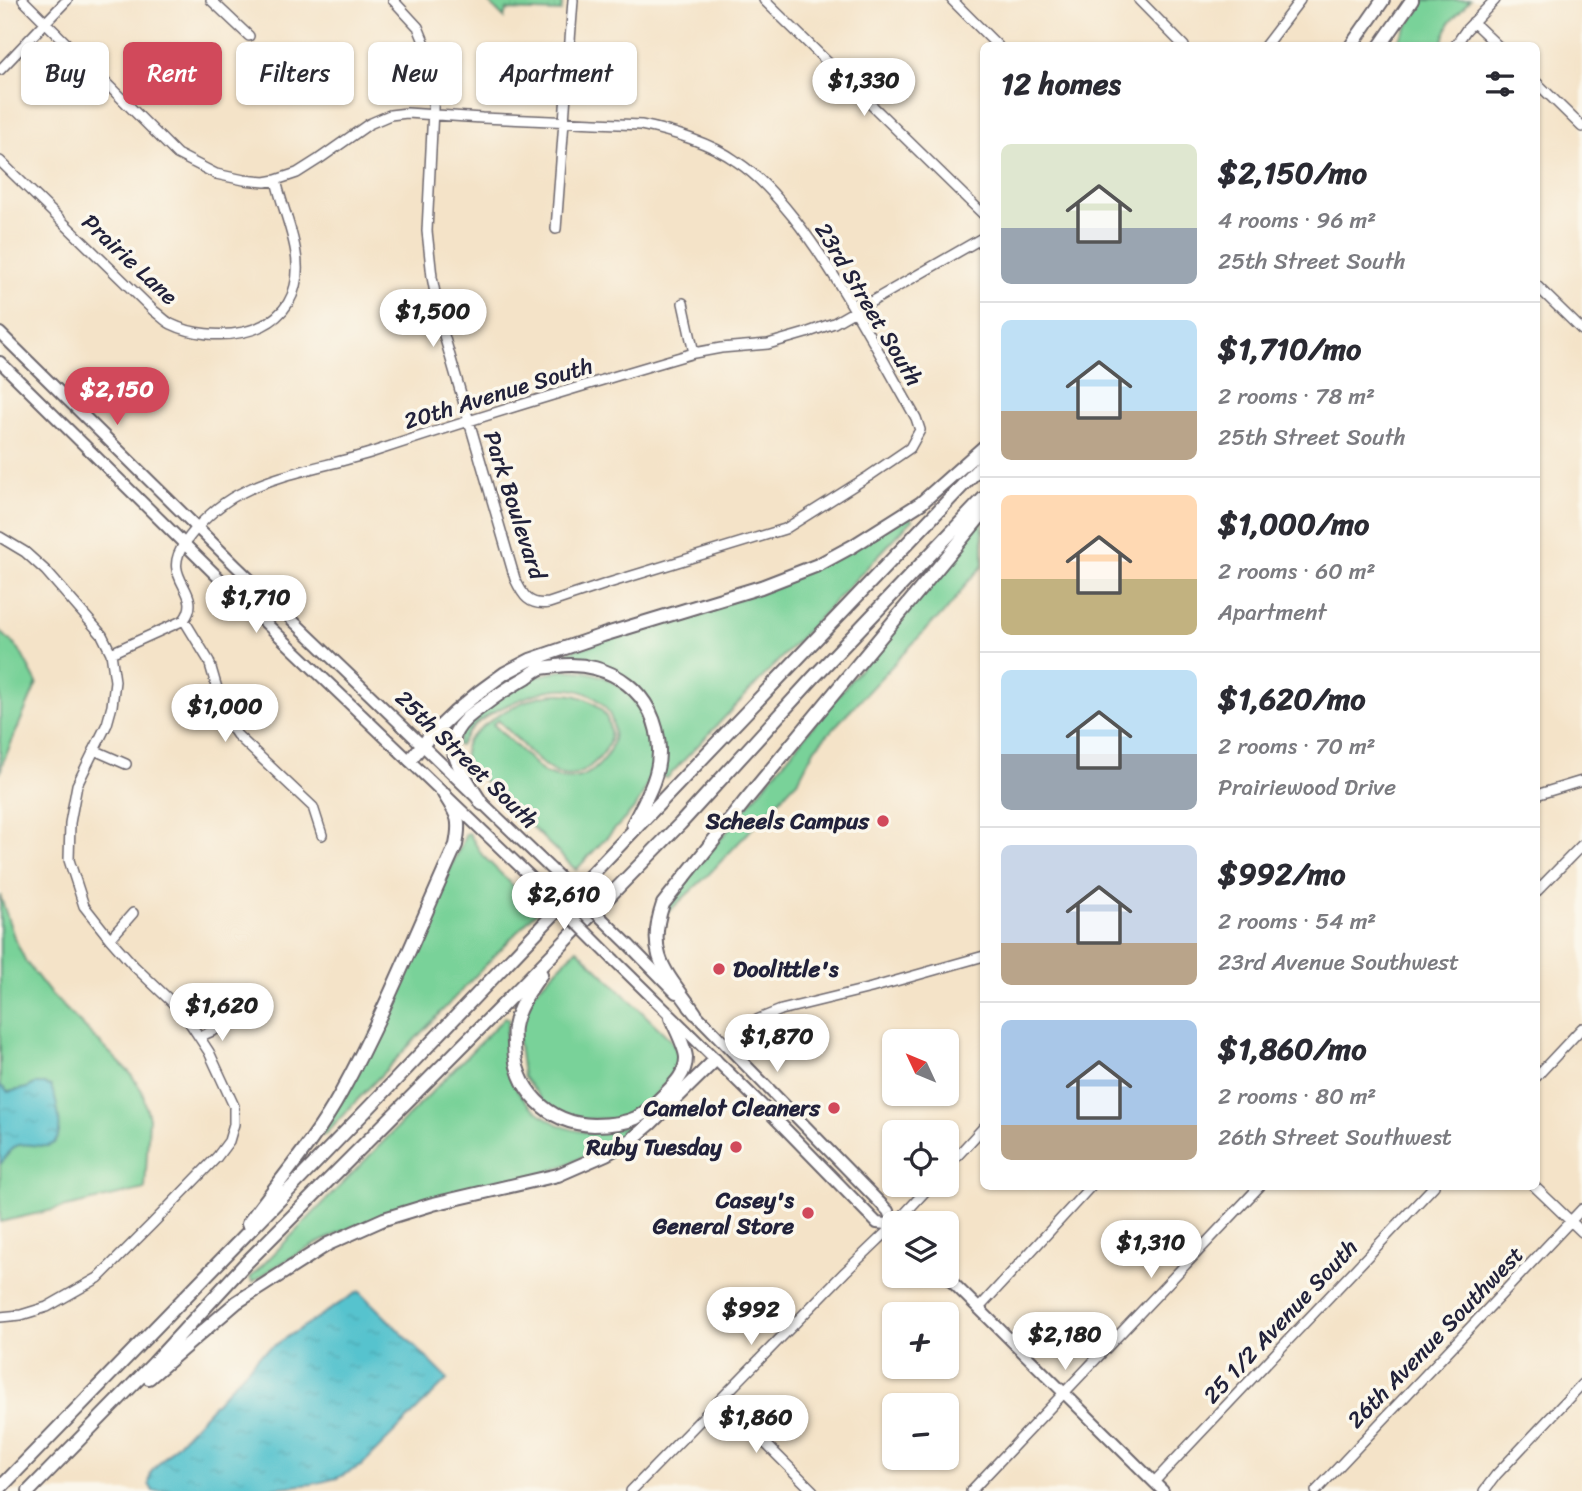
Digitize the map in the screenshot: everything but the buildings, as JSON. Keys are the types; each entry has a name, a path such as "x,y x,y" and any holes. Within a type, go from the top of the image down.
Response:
{"highway":[{"path":"1354,42 1383,0"},
{"path":"1383,42 1412,0"},
{"path":"410,760 422,745 479,692 505,673 530,660 761,587 818,565 921,503 980,451"},
{"path":"0,1488 980,467"},
{"path":"29,1491 93,1427 246,1263 680,824 813,678 980,502"},
{"path":"695,1013 658,955 655,943 657,922 663,904 980,517"},
{"path":"482,804 463,773 453,749 453,739 459,727 498,694 540,668 574,664 599,669 625,681 643,699 654,720 659,750 653,785 625,839"},
{"path":"221,1260 340,1095 392,990 456,845 459,816 444,794"},
{"path":"561,946 523,1002 514,1027 514,1056 523,1083 538,1104 579,1125 619,1124 635,1118 653,1106 683,1073 686,1057 671,1018"},
{"path":"93,1427 237,1302 328,1244 384,1219 433,1204 558,1175 606,1154 630,1141 650,1124 715,1060"}],"main road":[{"name":"25th Street South","path":"0,333 197,528 629,945 888,1211"},
{"name":"25th Street South","path":"0,362 184,544 536,882 877,1223 882,1224"},
{"path":"715,1060 725,1044"},
{"path":"958,1288 1163,1491"}],"street":[{"name":"23rd Street South","path":"23,0 177,154 216,174 244,180 276,180 297,173 369,124 390,115 407,113 641,125 666,130 735,160 769,188 817,248 916,418 920,430 910,448 785,529 584,591"},
{"path":"0,70 67,0"},
{"path":"211,0 249,36"},
{"name":"Park Boulevard","path":"393,0 418,27 427,49 435,89 426,231 430,265 441,325 515,579 520,590 532,603 549,603 584,591"},
{"path":"556,229 573,0"},
{"path":"764,0 980,211"},
{"path":"952,0 994,42"},
{"path":"1139,0 1180,42"},
{"path":"1268,42 1300,0"},
{"path":"1458,42 1495,0"},
{"path":"1474,22 1494,42"},
{"path":"1540,86 1582,127"},
{"name":"Prairie Lane","path":"0,161 154,311 171,324 219,335 263,326 287,305 295,287 297,259 276,180"},
{"name":"20th Avenue South","path":"184,620 191,603 177,573 177,555 197,528 238,494 272,480 694,352 768,344 806,333 834,323 980,239"},
{"path":"1540,289 1582,330"},
{"path":"683,303 694,352"},
{"path":"0,537 25,552 46,571 102,635 111,653 115,681 112,706 107,724 77,785 70,822 69,860 84,906 134,966 175,1005 209,1052 234,1106 234,1124 229,1141 217,1157 97,1278 47,1307 22,1315 0,1317"},
{"path":"111,653 184,620 209,660 226,719 237,735 313,807 322,835"},
{"path":"94,750 126,764"},
{"path":"1540,793 1582,781"},
{"path":"1540,888 1582,845"},
{"path":"110,939 133,913"},
{"path":"725,1044 742,1029 781,1010 980,957"},
{"path":"199,1037 233,1021"},
{"path":"1540,1073 1582,1028"},
{"path":"959,1154 980,1131"},
{"path":"979,1308 1087,1190"},
{"path":"971,1491 1255,1190"},
{"name":"25 1/2 Avenue South","path":"1154,1482 1430,1190"},
{"path":"1538,1190 1582,1232"},
{"path":"908,1211 920,1197"},
{"name":"26th Avenue Southwest","path":"1316,1491 1582,1209"},
{"path":"631,1491 882,1237"},
{"path":"1484,1491 1582,1384"},
{"path":"721,1399 809,1490"}],"green space":[{"path":"486,0 563,0 561,12 506,10 504,18"},
{"path":"1425,0 1470,0 1450,22 1442,42 1397,42"},
{"path":"909,515 912,520 667,778 661,776 664,750 625,677 551,661 551,657 776,587"},
{"path":"980,522 980,569 938,619 815,748 799,779 708,875 664,916 666,906"},
{"path":"0,631 19,649 37,683 0,774"},
{"path":"564,670 596,674 626,692 644,715 653,743 651,773 639,802 576,870 470,767 465,758 465,748 470,738 493,718 519,704 548,695 576,696 590,701 604,712 610,730 607,748 586,770 577,774 552,771 536,759 498,720 493,724 544,773 565,779 579,777 598,766 612,742 614,730 605,707 584,692 558,689 544,692 501,708 476,724 460,746 457,745 461,732 487,706 537,676"},
{"path":"469,833 482,855 538,910 324,1135 319,1133 393,994 466,834"},
{"path":"0,895 14,937 26,962 50,993 130,1073 142,1091 149,1118 145,1189 0,1222"},
{"path":"577,949 671,1040 678,1053 676,1072 648,1103 617,1119 573,1119 546,1105 523,1076 517,1029 533,993"},
{"path":"505,1017 509,1019 506,1060 509,1073 522,1096 543,1115 568,1128 594,1132 614,1129 646,1118 598,1149 546,1173 352,1227 278,1265 253,1282 250,1278"}],"water":[{"path":"35,1084 51,1086 59,1120 58,1137 54,1143 47,1146 16,1146 0,1164 0,1085 8,1092"},
{"path":"359,1291 448,1379 361,1466 337,1478 313,1484 239,1491 153,1491 149,1484 151,1472 261,1354"}],"place":[{"name":"Scheels Campus","path":"883,821"},
{"name":"Doolittle's","path":"719,969"},
{"name":"Camelot Cleaners","path":"834,1108"},
{"name":"Ruby Tuesday","path":"736,1147"},
{"name":"Casey's General Store","path":"808,1213"}]}
